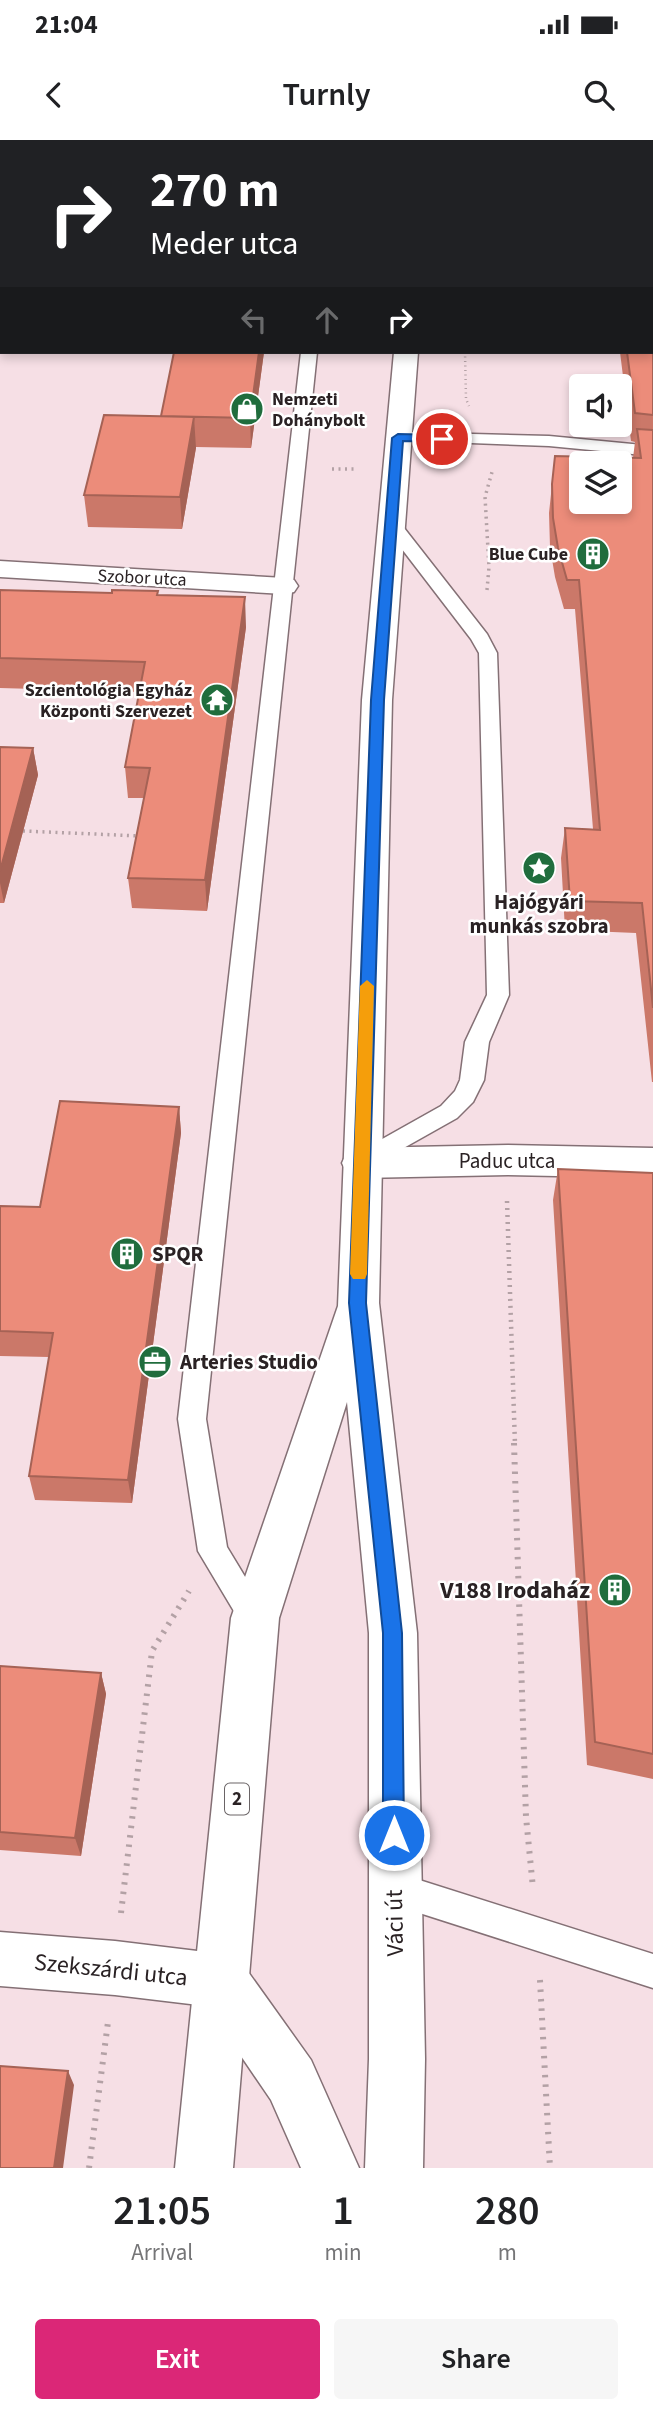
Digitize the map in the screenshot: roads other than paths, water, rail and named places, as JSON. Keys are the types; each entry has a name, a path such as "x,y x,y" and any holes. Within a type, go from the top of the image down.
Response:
{"main road":[{"name":"Váci út","path":"394,2168 397,2059 393,1633 358,1303 377,700 407,354"},
{"name":"Szobor utca","path":"0,569 284,586"},
{"name":"Paduc utca","path":"361,1163 508,1160 653,1163"},
{"name":"Váci út","path":"204,2168 255,1618 358,1303"},
{"name":"Szekszárdi utca","path":"0,1959 115,1968 222,1981"},
{"path":"222,1981 291,2080 330,2168"}],"lane":[{"path":"255,1618 213,1552 192,1419 309,354"},
{"path":"398,438 549,441 653,451"},
{"path":"361,1163 449,1112 464,1096 472,1080 477,1042 497,1004 488,653 480,638 391,523"},
{"path":"394,1889 653,1971"}],"place":[{"name":"Nemzeti Dohánybolt","path":"247,409"},
{"name":"Blue Cube","path":"593,554"},
{"name":"Szcientológia Egyház Központi Szervezet","path":"217,700"},
{"name":"Hajógyári munkás szobra","path":"539,868"},
{"name":"SPQR","path":"127,1254"},
{"name":"Arteries Studio","path":"155,1362"},
{"name":"V188 Irodaház","path":"615,1590"}]}
